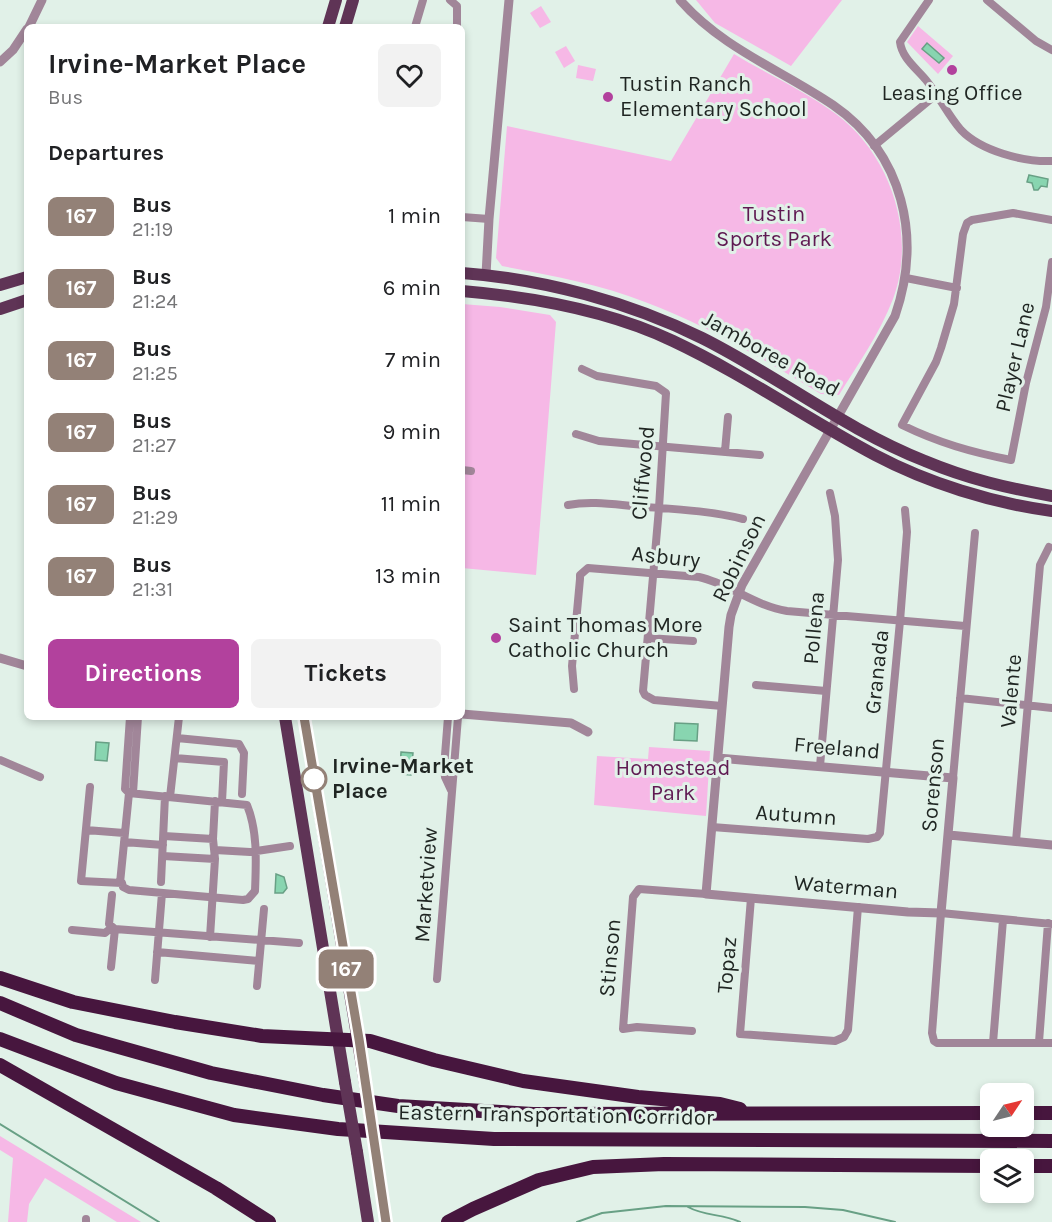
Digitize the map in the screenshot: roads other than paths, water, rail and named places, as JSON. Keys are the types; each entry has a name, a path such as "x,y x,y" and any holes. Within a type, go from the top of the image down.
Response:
{"highway":[{"path":"0,978 73,1002 175,1022 262,1036 359,1039 523,1081 638,1097 720,1104 762,1114"},
{"name":"Eastern Transportation Corridor","path":"0,1003 76,1035 211,1073 323,1095 398,1106 533,1114 980,1113"},
{"name":"Eastern Transportation Corridor","path":"0,1040 116,1083 234,1115 338,1129 494,1139 1052,1142"},
{"path":"0,1065 216,1188 269,1222"},
{"path":"1034,1113 1052,1113"},
{"path":"448,1222 539,1180 593,1167 664,1164 980,1166"},
{"path":"1034,1166 1052,1167"}],"main road":[{"path":"329,24 336,0"},
{"path":"346,24 352,0"},
{"name":"Jamboree Road","path":"465,273 486,275 574,292 656,317 744,360 839,417 923,461 983,483 1052,496"},
{"path":"0,285 24,278"},
{"name":"Jamboree Road","path":"465,291 560,305 602,315 650,332 681,345 877,456 924,477 995,500 1052,511"},
{"path":"0,309 24,301"},
{"path":"285,720 368,1222"},
{"path":"305,720 359,1039 386,1222"}],"street":[{"path":"30,24 42,0"},
{"path":"416,24 423,0"},
{"path":"450,0 457,6 457,24"},
{"path":"486,275 509,0"},
{"name":"Robinson","path":"680,0 695,17 730,44 833,105 854,121 874,146 896,185 903,204 908,251 906,278 895,316 738,593 731,615 706,894"},
{"path":"929,0 900,42 906,58 937,94 961,129 982,146 999,153 1052,161"},
{"path":"987,0 1036,41 1052,50"},
{"path":"0,63 24,34"},
{"path":"874,146 937,94"},
{"path":"906,278 957,288 964,227 972,220 1021,213 1052,220"},
{"path":"465,217 489,219"},
{"name":"Player Lane","path":"957,288 936,362 902,425 932,440 965,451 1011,460 1026,383 1046,307 1052,262"},
{"name":"Cliffwood","path":"582,369 597,376 656,386 663,390 667,398 643,686 645,696 654,700 722,706"},
{"path":"725,451 728,417"},
{"path":"576,434 598,441 760,455"},
{"path":"465,470 471,471"},
{"name":"Pollena","path":"820,766 838,536 830,493"},
{"path":"568,504 582,502 721,513 743,519"},
{"name":"Granada","path":"877,837 880,828 900,621 907,532 905,510"},
{"name":"Sorenson","path":"975,533 965,626 932,1033 934,1041 942,1043 993,1043"},
{"name":"Valente","path":"1016,841 1040,565 1049,547"},
{"name":"Asbury","path":"574,688 572,666 580,575 588,568 714,580 774,609 965,626"},
{"path":"648,638 693,641"},
{"path":"0,658 24,665"},
{"path":"756,685 826,691"},
{"path":"960,698 1052,708"},
{"path":"465,714 571,723 588,732"},
{"path":"129,720 129,792"},
{"path":"120,883 138,720"},
{"path":"161,882 168,796 179,720"},
{"name":"Marketview","path":"448,720 444,768 452,794"},
{"name":"Marketview","path":"437,979 458,720"},
{"path":"177,738 239,744 244,753 242,794"},
{"path":"175,758 224,762 213,839 215,859 210,937"},
{"name":"Freeland","path":"718,758 953,778"},
{"path":"0,760 40,777"},
{"path":"90,786 81,881 120,883 129,890 213,898 243,900 252,896 255,891 256,851 247,805 129,792"},
{"name":"Autumn","path":"712,827 868,839 877,837"},
{"path":"86,830 124,833"},
{"path":"949,835 1052,844"},
{"path":"124,842 213,839"},
{"path":"215,850 256,851 290,846"},
{"path":"163,856 215,859"},
{"name":"Waterman","path":"637,891 665,890 1050,924"},
{"name":"Stinson","path":"637,891 633,897 623,1029 637,1027 692,1031"},
{"path":"155,980 162,893"},
{"path":"111,967 113,928 109,924 112,895"},
{"name":"Topaz","path":"751,898 740,1034 835,1041 844,1037 848,1030 858,907"},
{"path":"257,986 264,909"},
{"path":"1003,920 993,1043 1052,1043"},
{"path":"1039,1042 1050,924"},
{"path":"72,930 105,933 113,928 299,943"},
{"path":"157,952 259,961"}],"waterway":[{"path":"0,1124 159,1222"},
{"path":"577,1222 602,1213 666,1206 805,1207 843,1210 895,1222"},
{"path":"688,1207 740,1222"}],"place":[{"name":"Leasing Office","path":"952,70"},
{"name":"Tustin Ranch Elementary School","path":"608,97"},
{"name":"Saint Thomas More Catholic Church","path":"496,638"},
{"name":"Irvine-Market Place","path":"314,779"}],"park label":[{"name":"Tustin Sports Park","path":"774,226"},
{"name":"Homestead Park","path":"673,780"}]}
